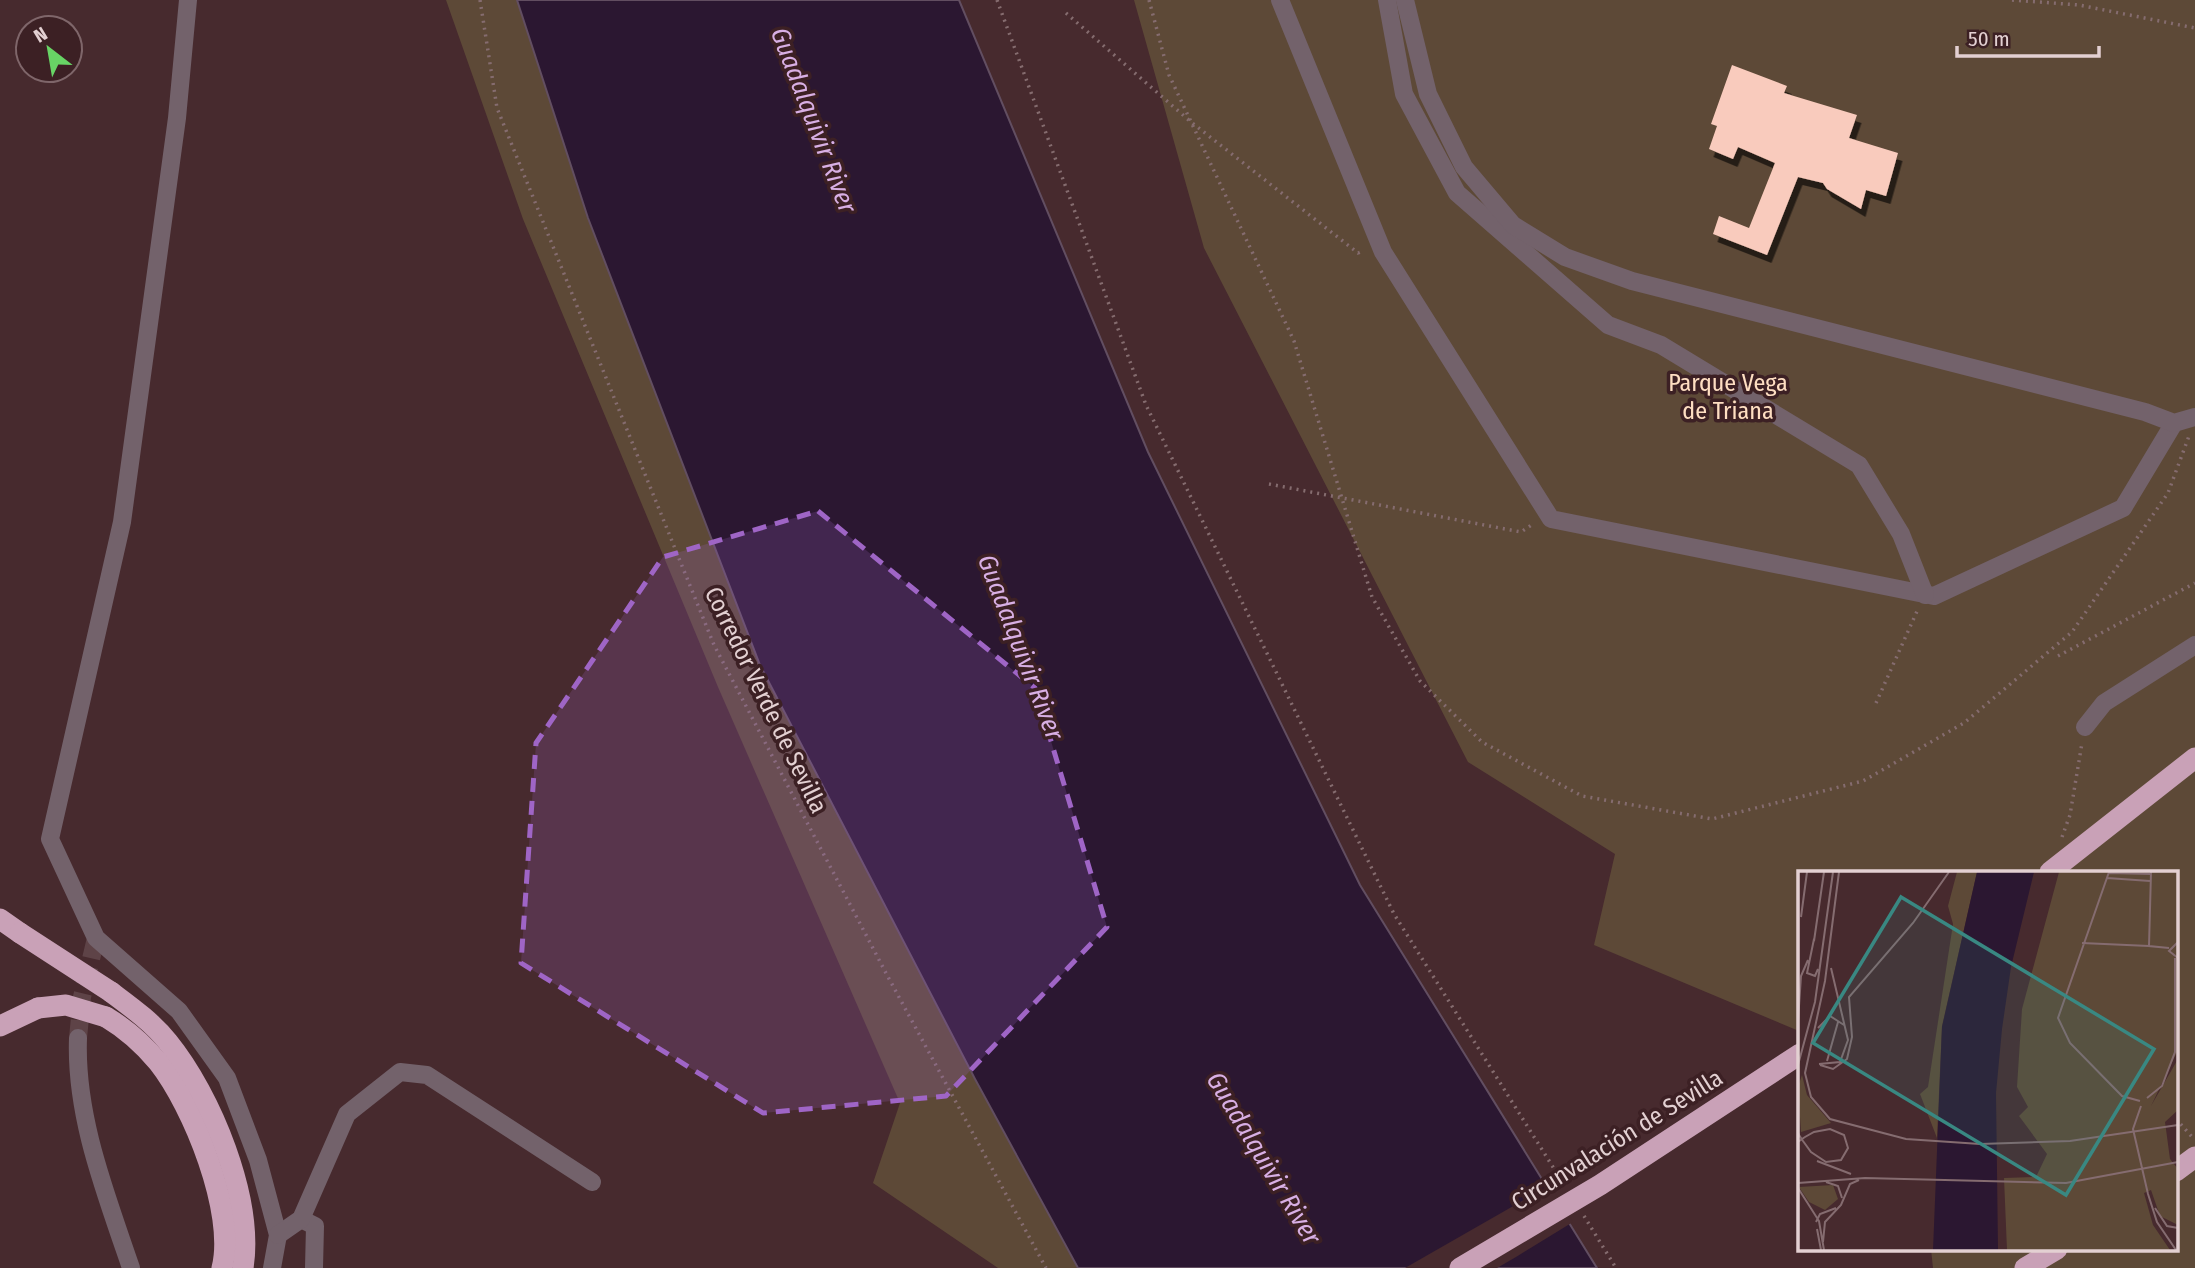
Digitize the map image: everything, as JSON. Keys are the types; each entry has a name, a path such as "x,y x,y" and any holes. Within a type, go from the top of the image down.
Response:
{"highway":[{"path":"2053,871 2195,758"},
{"path":"0,919 111,992 166,1040 196,1084 226,1156 245,1220 243,1268"},
{"path":"0,1026 38,1008 66,1005 106,1017 146,1048 173,1083 186,1108 210,1172 226,1233 222,1268"},
{"name":"Circunvalación de Sevilla","path":"1460,1268 1600,1185 1798,1055"},
{"path":"2178,1170 2195,1157"},
{"path":"2025,1268 2055,1250"}],"street":[{"path":"188,0 177,118 122,522 50,839 96,938 179,1011 227,1078 258,1160 278,1236 272,1268"},
{"path":"1280,0 1380,243 1550,519 1934,596 2123,508 2174,423"},
{"path":"1387,0 1404,94 1457,193 1608,325 1661,345 1859,465 1901,534 1925,595"},
{"path":"1405,0 1427,94 1464,167 1513,225 1565,257 1632,281 2145,412 2174,423 2195,417"},
{"path":"2085,727 2104,703 2195,645"},
{"path":"78,1038 77,1066 89,1139 131,1268"},
{"path":"278,1236 301,1219 347,1114 400,1072 427,1075 592,1182"},
{"path":"301,1219 314,1226 314,1268"}],"path":[{"name":"Corredor Verde de Sevilla","path":"480,0 497,108 714,645 887,975 1046,1268"},
{"path":"997,0 1146,405 1394,914 1564,1185"},
{"path":"2012,0 2079,5 2195,28"},
{"path":"1066,13 1191,122 1358,253 1380,243"},
{"path":"1269,484 1521,532 1548,515"},
{"path":"2058,656 2195,583"},
{"path":"1876,703 1925,595"},
{"path":"2062,838 2070,815 2085,727"},
{"path":"2178,1121 2195,1140"},
{"path":"1579,1209 1616,1268"}],"highlighted area":[{"path":"818,511 1035,688 1107,927 946,1096 763,1113 521,963 536,743 663,557"}],"green space":[{"path":"446,0 517,0 588,218 760,665 975,1079 1078,1268 998,1268 873,1183 900,1103 718,687 523,219"},
{"name":"Parque Vega de Triana","path":"1134,0 2195,0 2195,1268 1933,1268 1931,1250 2178,1250 2178,871 1798,871 1798,1031 1594,945 1615,854 1468,762 1204,248"}],"water":[{"name":"Guadalquivir River","path":"517,0 959,0 1148,452 1360,885 1597,1268 1078,1268 975,1079 760,665 588,218"}],"pier":[{"path":"1550,1185 1573,1222 1497,1268 1405,1268"}],"building":[{"path":"1732,65 1787,86 1784,93 1857,115 1849,138 1898,153 1886,196 1866,190 1861,209 1827,189 1823,183 1798,177 1767,255 1713,234 1719,216 1749,228 1775,163 1738,147 1733,159 1709,149 1717,126 1711,124"}],"tunnel":[{"path":"78,1038 82,997 96,938"}]}
